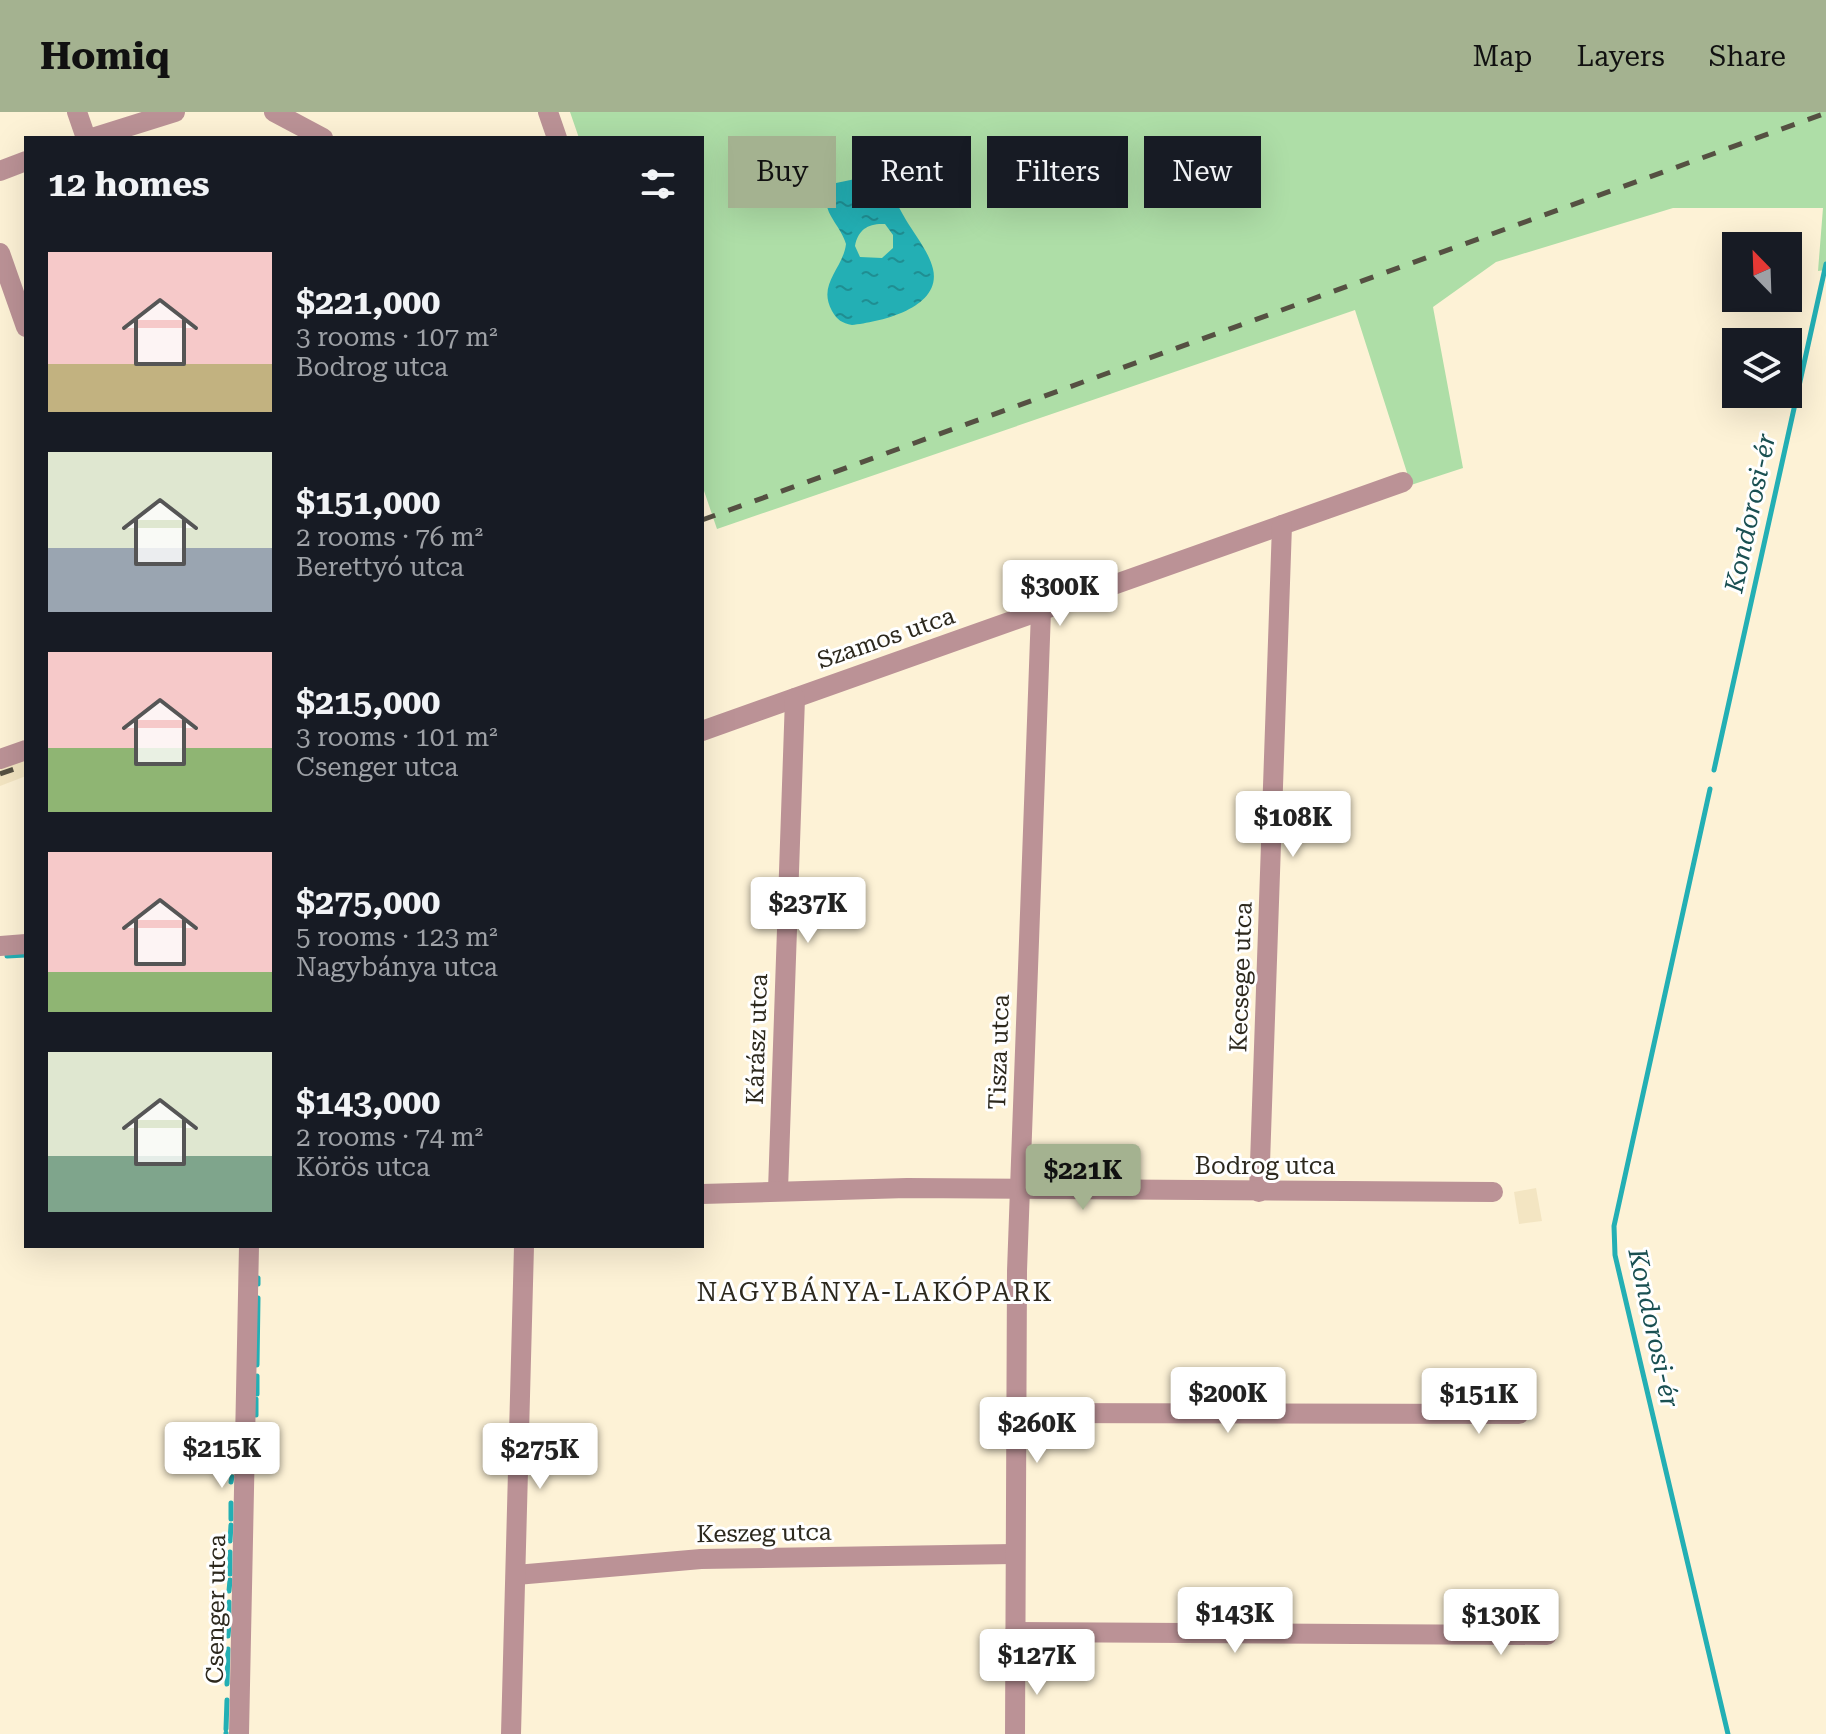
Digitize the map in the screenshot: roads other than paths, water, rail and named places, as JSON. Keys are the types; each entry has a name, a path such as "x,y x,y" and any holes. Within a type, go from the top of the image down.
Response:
{"street":[{"path":"77,112 88,136"},
{"path":"96,136 175,112"},
{"path":"274,112 319,136"},
{"path":"548,112 556,136"},
{"path":"0,171 24,162"},
{"path":"0,253 24,321"},
{"name":"Szamos utca","path":"704,730 1403,482"},
{"name":"Kecsege utca","path":"1259,1192 1282,525"},
{"name":"Tisza utca","path":"1015,1734 1013,1554 1020,1190 1041,611"},
{"name":"Kárász utca","path":"778,1190 795,698"},
{"path":"0,759 24,751"},
{"path":"0,946 24,944"},
{"name":"Bodrog utca","path":"704,1194 778,1190 1493,1192"},
{"name":"Csenger utca","path":"239,1734 249,1248"},
{"path":"511,1734 524,1248"},
{"path":"1015,1413 1519,1414"},
{"name":"Keszeg utca","path":"516,1575 701,1559 1013,1554"},
{"path":"1015,1632 1547,1635"}],"water":[{"path":"852,180 852,208 899,208 931,263 933,282 928,294 919,303 893,316 852,325 840,321 834,314 827,293 846,244 827,208 836,208 836,183","holes":["885,224 893,235 893,248 882,258 860,257 855,246 865,228"]}],"waterway":[{"name":"Kondorosi-ér","path":"1714,770 1826,264"},
{"name":"Kondorosi-ér","path":"1710,789 1614,1226 1615,1255 1728,1734"},
{"path":"7,956 24,955"},
{"path":"258,1278 258,1284"},
{"path":"257,1365 258,1298"},
{"path":"257,1376 257,1394"},
{"path":"256,1399 256,1415"},
{"path":"232,1440 232,1463"},
{"path":"231,1482 232,1477"},
{"path":"231,1503 231,1519"},
{"path":"230,1541 231,1525"},
{"path":"230,1552 230,1574"},
{"path":"229,1591 230,1580"},
{"path":"229,1602 229,1620"},
{"path":"228,1636 229,1625"},
{"path":"227,1684 228,1649"},
{"path":"226,1729 227,1700"}],"railway":[{"path":"704,519 1826,113"},
{"path":"0,774 24,766"}],"district":[{"name":"NAGYBÁNYA-LAKÓPARK","path":"875,1292"}]}
